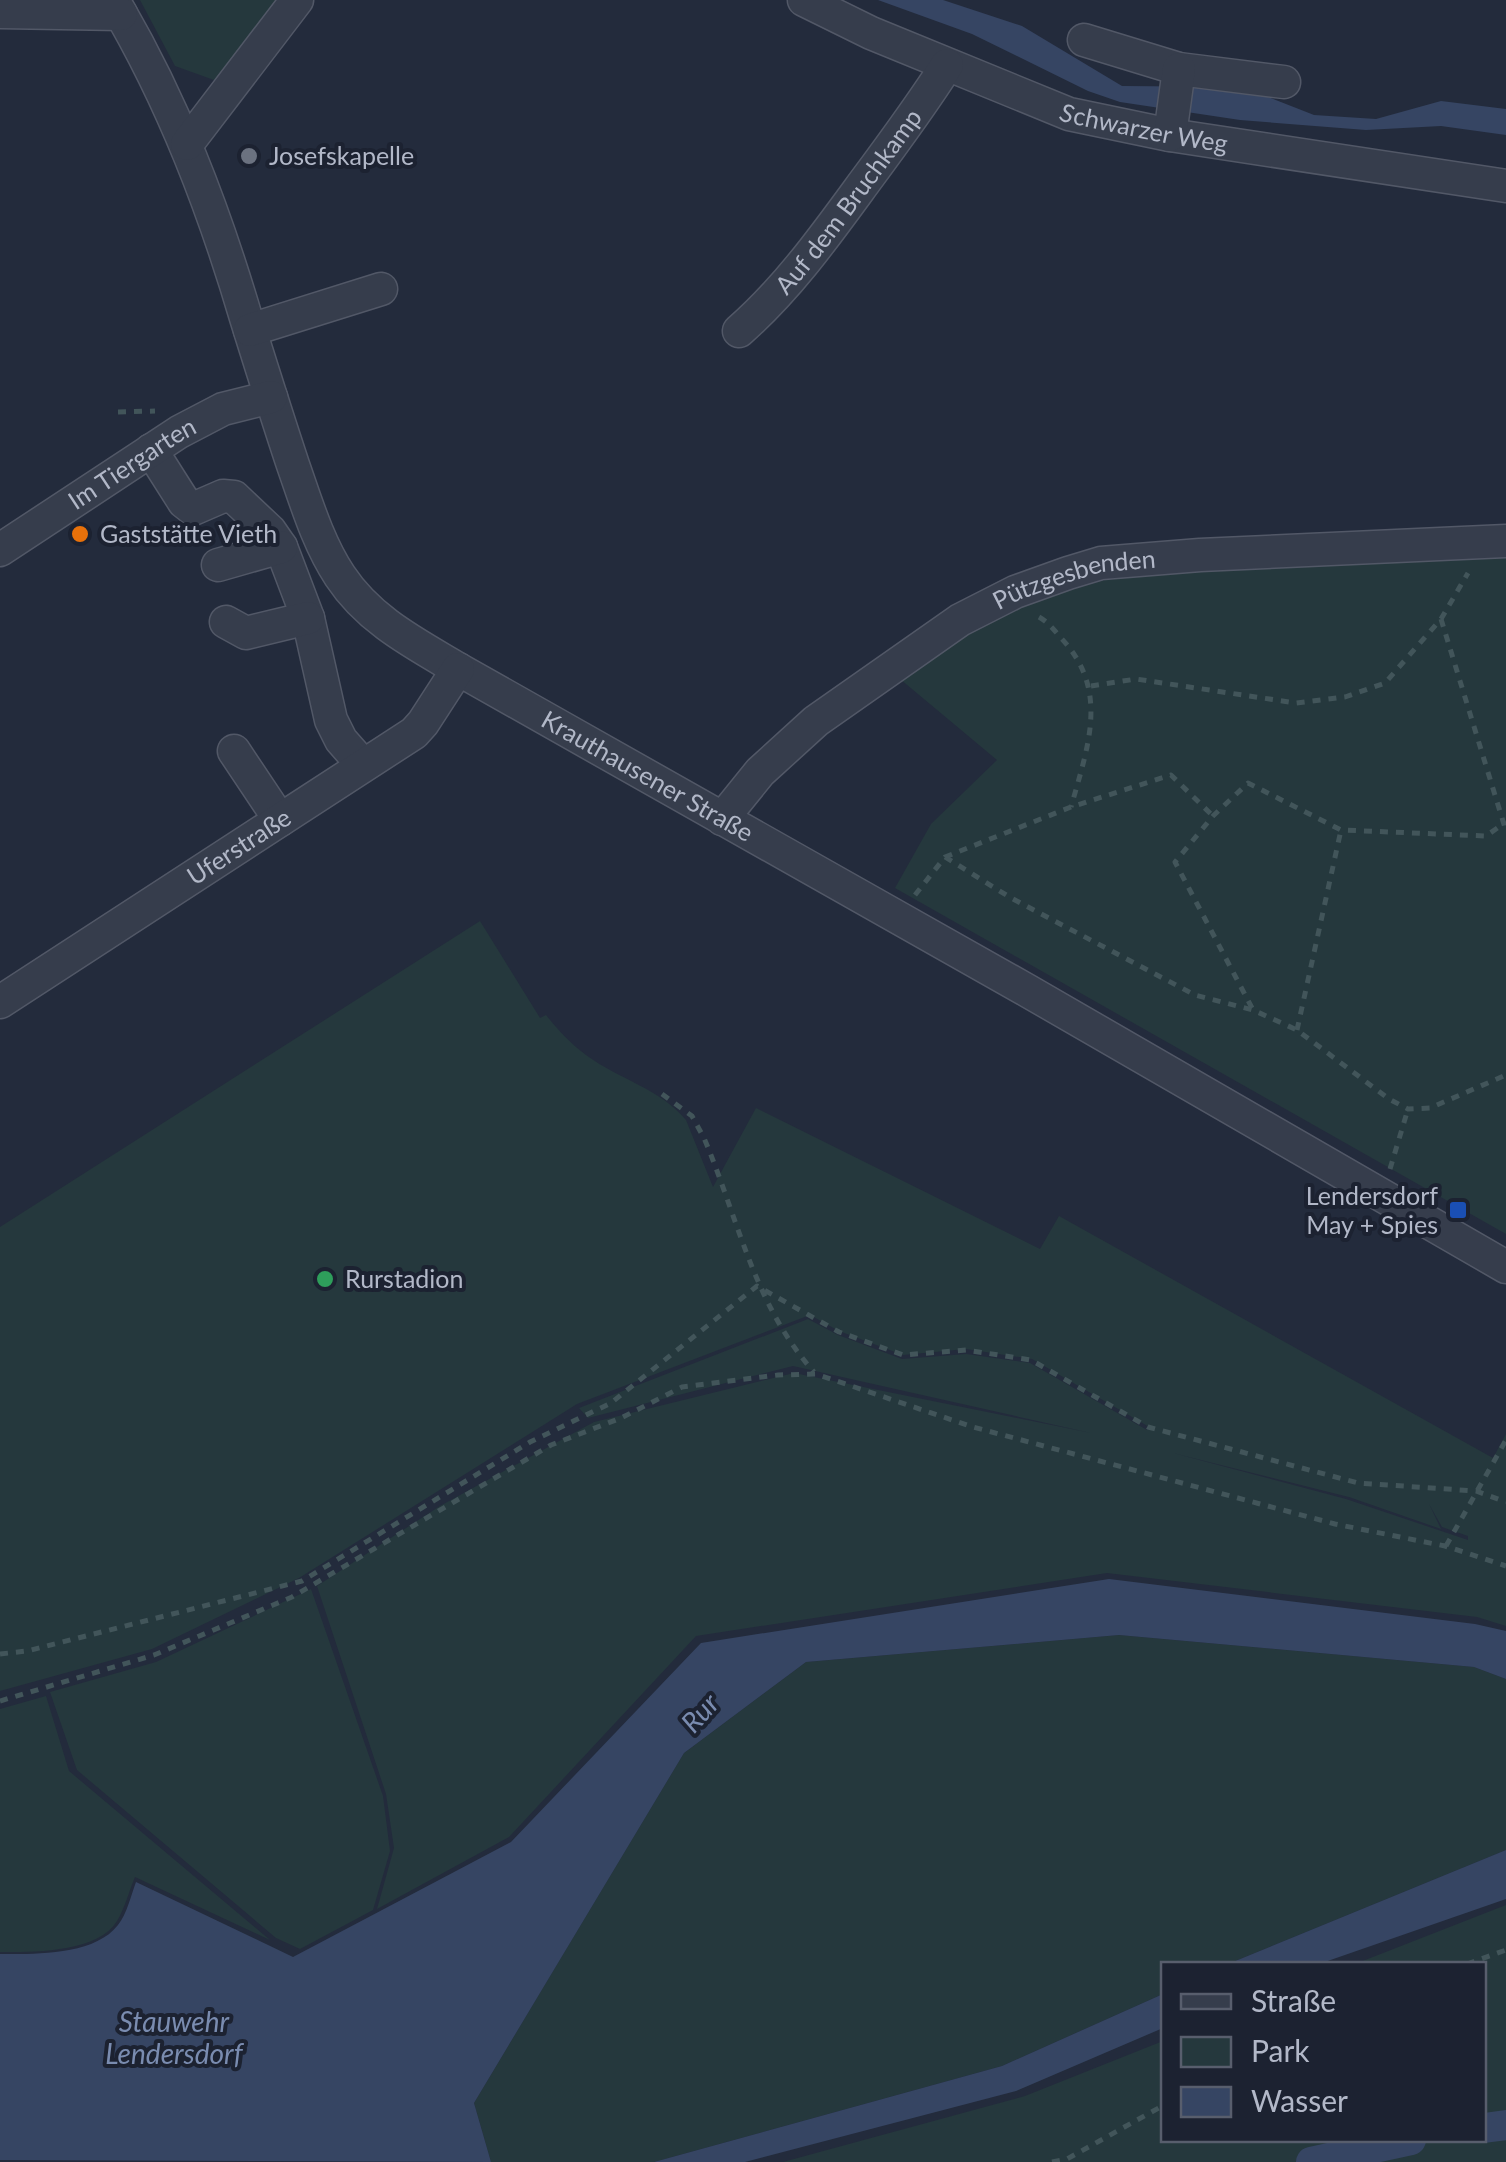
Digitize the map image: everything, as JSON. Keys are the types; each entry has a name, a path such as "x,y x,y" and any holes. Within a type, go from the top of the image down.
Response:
{"street":[{"path":"187,144 298,0"},
{"name":"Schwarzer Weg","path":"804,0 946,65 1068,114 1171,127 1506,186"},
{"path":"0,12 117,7"},
{"name":"Krauthausener Straße","path":"117,7 187,144 226,252 304,497 340,577 378,619 458,669 1506,1267"},
{"path":"1084,40 1178,74 1284,82"},
{"name":"Auf dem Bruchkamp","path":"739,331 759,314 816,248 946,65"},
{"path":"1171,127 1178,74"},
{"path":"250,330 381,289"},
{"name":"Im Tiergarten","path":"2,544 224,408 271,398"},
{"path":"151,450 184,502 193,509 223,496 234,497 281,547 308,618 331,720 341,740 363,765"},
{"name":"Pützgesbenden","path":"722,819 760,772 816,721 960,620 996,601 1101,563 1496,541"},
{"path":"218,565 281,547"},
{"path":"226,622 246,633 308,618"},
{"name":"Uferstraße","path":"0,1002 424,723 458,669"},
{"path":"234,751 280,820"}],"path":[{"path":"1091,686 1136,679 1296,703 1345,697 1385,683 1440,620 1496,541"},
{"path":"996,601 1044,619 1076,653 1091,686 1089,742 1071,807"},
{"path":"1440,620 1506,831"},
{"path":"900,919 926,878 945,857 1071,807 1171,775 1212,816"},
{"path":"1253,1010 1175,862 1212,816 1248,783 1341,830 1486,836 1506,822"},
{"path":"1297,1030 1341,830"},
{"path":"945,857 1012,898 1194,996 1253,1010 1297,1030 1408,1109 1430,1108 1506,1075"},
{"path":"662,1094 692,1116 704,1138 757,1286 794,1350 816,1374"},
{"path":"1382,1195 1408,1109"},
{"path":"757,1286 840,1332 890,1352 920,1355 966,1350 1031,1360 1148,1427 1358,1482 1476,1491 1506,1502"},
{"path":"0,1654 44,1647 302,1581 530,1442 612,1403 757,1286"},
{"path":"0,1701 154,1655 292,1598 551,1445 620,1418 682,1387 778,1374 816,1374 1076,1455 1336,1524 1446,1546 1506,1566"},
{"path":"1446,1546 1506,1440"},
{"path":"1473,1962 1506,1950"},
{"path":"1052,2162 1067,2159 1161,2107"}],"green space":[{"path":"140,0 281,0 225,72 214,80 175,66"},
{"path":"1506,556 1506,1234 895,888 931,824 997,760 900,679 970,627 1021,605 1105,580 1202,571"},
{"path":"480,921 540,1018 546,1015 586,1055 664,1100 686,1120 713,1187 756,1108 1040,1249 1059,1216 1493,1458 1506,1434 1506,1626 1477,1617 1107,1573 696,1636 509,1837 377,1909 394,1848 386,1794 317,1586 440,1506 594,1422 794,1373 1091,1433 793,1366 588,1418 579,1408 808,1319 902,1359 966,1354 1030,1363 1147,1430 1151,1428 1032,1359 966,1349 903,1355 839,1331 810,1315 577,1404 299,1578 152,1649 0,1691 0,1227","holes":["1173,1453 1349,1497 1441,1529 1429,1504 1442,1527 1468,1536 1468,1540 1346,1499"]},
{"path":"311,1589 383,1796 390,1851 373,1910 300,1949 276,1938 77,1770 50,1692 156,1662"},
{"path":"1119,1635 1474,1667 1506,1679 1506,1850 1233,1962 1161,1962 1161,1995 1002,2066 654,2162 491,2162 474,2103 684,1753 806,1662"},
{"path":"46,1696 69,1771 270,1940 135,1877 125,1905 108,1932 64,1948 0,1952 0,1709"},
{"path":"1506,1905 1506,2162 783,2162 1025,2096 1161,2042 1161,2142 1486,2142 1486,1962 1360,1962"}],"water":[{"path":"878,0 943,0 1022,26 1122,86 1243,87 1314,115 1376,119 1441,101 1506,109 1506,135 1441,126 1366,130 1240,120 1120,102 1088,91 972,34"},
{"name":"Stauwehr Lendersdorf","path":"1109,1579 1506,1631 1506,1679 1474,1667 1119,1635 806,1662 684,1753 474,2103 491,2162 0,2160 0,1954 63,1951 94,1943 121,1921 136,1882 293,1957 511,1842 701,1643"},
{"path":"1506,1850 1506,1899 1325,1962 1233,1962"},
{"path":"1161,1995 1161,2029 1016,2091 745,2162 654,2162 1002,2066"}],"waterway":[{"path":"1486,2128 1506,2125"},
{"path":"1311,2162 1402,2142"}],"place":[{"name":"Josefskapelle","path":"249,156"},
{"name":"Gaststätte Vieth","path":"80,534"},
{"name":"Lendersdorf May + Spies","path":"1458,1210"},
{"name":"Rurstadion","path":"325,1279"}],"water label":[{"name":"Rur","path":"700,1713"}]}
